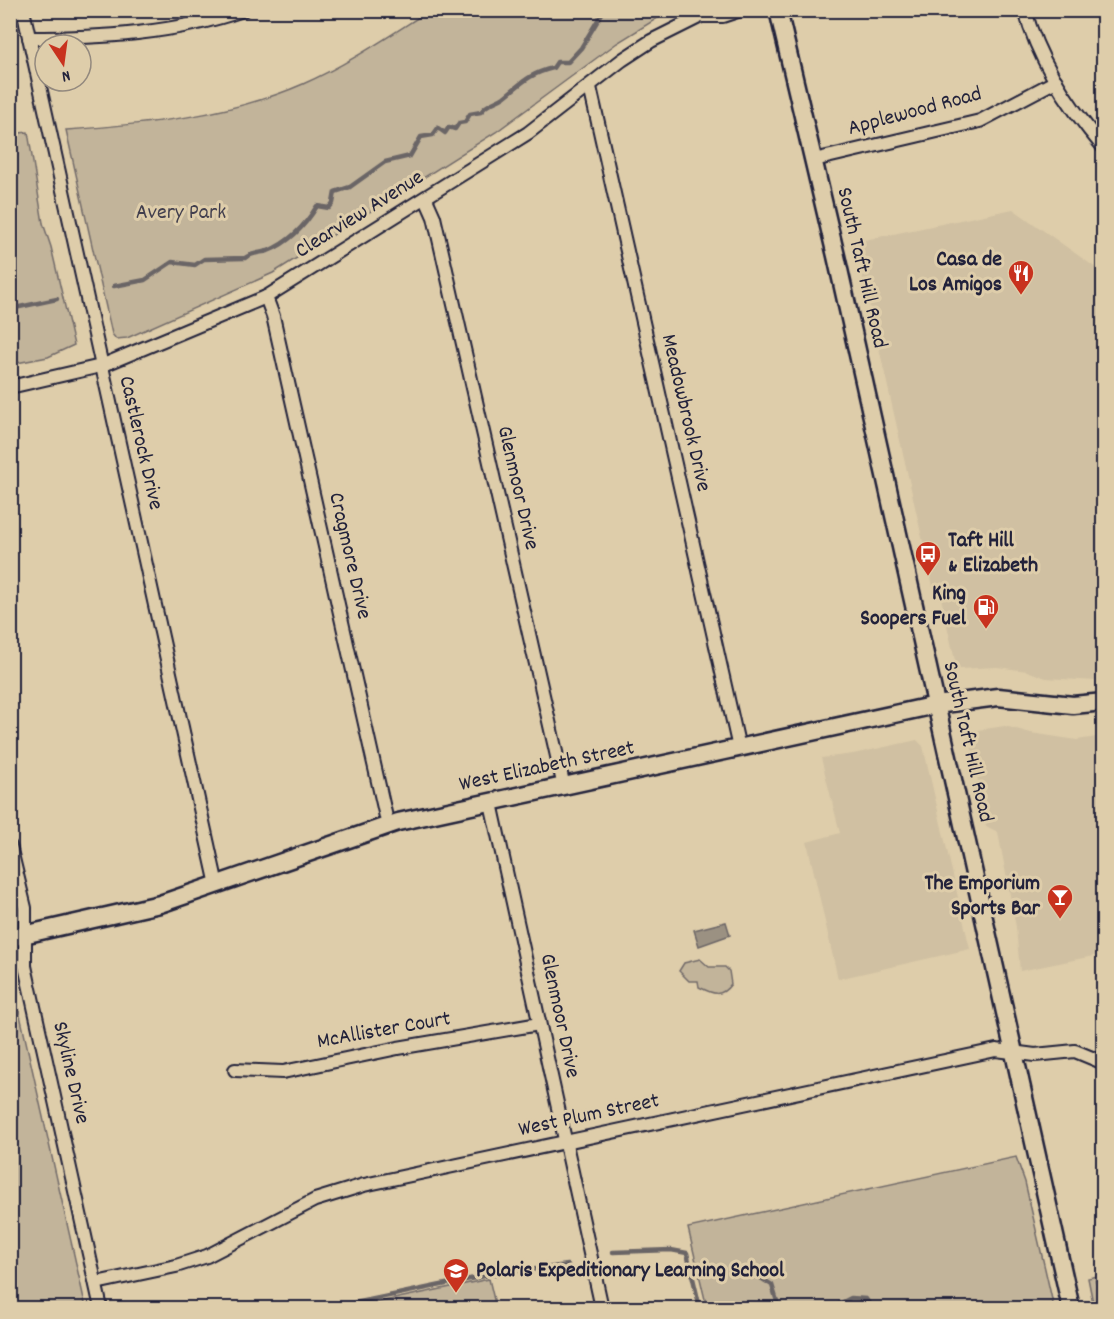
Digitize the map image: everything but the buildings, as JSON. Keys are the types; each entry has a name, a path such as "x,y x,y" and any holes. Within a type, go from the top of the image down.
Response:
{"main road":[{"name":"South Taft Hill Road","path":"778,11 814,160 1071,1308"},
{"name":"West Elizabeth Street","path":"18,937 151,906 388,826 936,705 990,697 1073,705 1104,702"}],"street":[{"name":"Castlerock Drive","path":"22,10 217,885"},
{"path":"29,38 105,36 173,28 243,10"},
{"name":"Clearview Avenue","path":"10,387 101,366 266,297 426,199 528,133 590,87 621,60 702,13 723,16 741,10"},
{"path":"1024,10 1029,26 1056,81 1085,125 1104,148"},
{"name":"Applewood Road","path":"814,160 980,121 1056,81"},
{"name":"Meadowbrook Drive","path":"590,87 739,748"},
{"name":"Glenmoor Drive","path":"426,199 434,217 564,787"},
{"name":"Cragmore Drive","path":"266,297 278,339 388,826"},
{"name":"Glenmoor Drive","path":"491,803 602,1308"},
{"name":"Skyline Drive","path":"10,846 25,908 18,937 101,1308"},
{"name":"McAllister Court","path":"235,1070 283,1072 398,1048 539,1024"},
{"name":"West Plum Street","path":"96,1283 176,1266 207,1256 315,1200 339,1191 996,1050 1035,1055 1075,1051 1104,1063"}],"shaded area":[{"path":"1013,209 1103,273 1104,679 1095,681 1046,678 1027,671 997,667 960,669 956,665 940,594 933,586 855,242"},
{"path":"1005,726 1031,733 1077,740 1103,736 1103,954 1020,971 1016,927 998,832 986,826 972,749 967,738 971,731"},
{"path":"917,740 923,746 970,949 838,979 807,842 840,833 821,758 853,754"},
{"path":"726,922 730,935 699,946 694,930"}],"green space":[{"name":"Avery Park","path":"430,10 669,11 617,43 496,132 273,273 127,338 116,339 112,334 66,130 187,117 275,95 336,68"},
{"path":"28,132 43,223 51,247 74,345 48,357 11,364 11,134"},
{"path":"700,959 709,967 725,967 729,971 731,984 724,991 716,993 699,987 698,981 689,981 679,971 684,963"},
{"path":"11,975 86,1308 11,1308"},
{"path":"1016,1157 1025,1182 1054,1308 707,1308 688,1228"},
{"path":"1103,1275 1103,1308 1094,1308 1088,1278"},
{"name":"Polaris Expeditionary Learning School","path":"489,1279 496,1308 351,1308"}],"waterway":[{"path":"114,286 145,280 172,262 195,265 204,259 245,258 276,247 296,233 317,206 329,208 333,203 335,192 350,187 385,162 410,156 421,137 433,135 438,128 445,133 449,127 455,129 459,123 465,122 470,114 481,112 486,106 504,97 532,76 553,68 557,62 568,62 581,48 604,10"},
{"path":"10,309 57,299"},
{"path":"613,1252 671,1250 687,1253 700,1308"},
{"path":"331,1308 489,1275 568,1265"},
{"path":"745,1268 772,1285 779,1308"},
{"path":"1097,1281 1104,1279"},
{"path":"831,1308 851,1298 866,1299 872,1308"},
{"path":"1006,1308 1024,1304"}],"place":[{"name":"Casa de Los Amigos","path":"1021,296"},
{"name":"Taft Hill & Elizabeth","path":"928,577"},
{"name":"King Soopers Fuel","path":"986,630"},
{"name":"The Emporium Sports Bar","path":"1060,920"},
{"name":"Polaris Expeditionary Learning School","path":"456,1294"}]}
